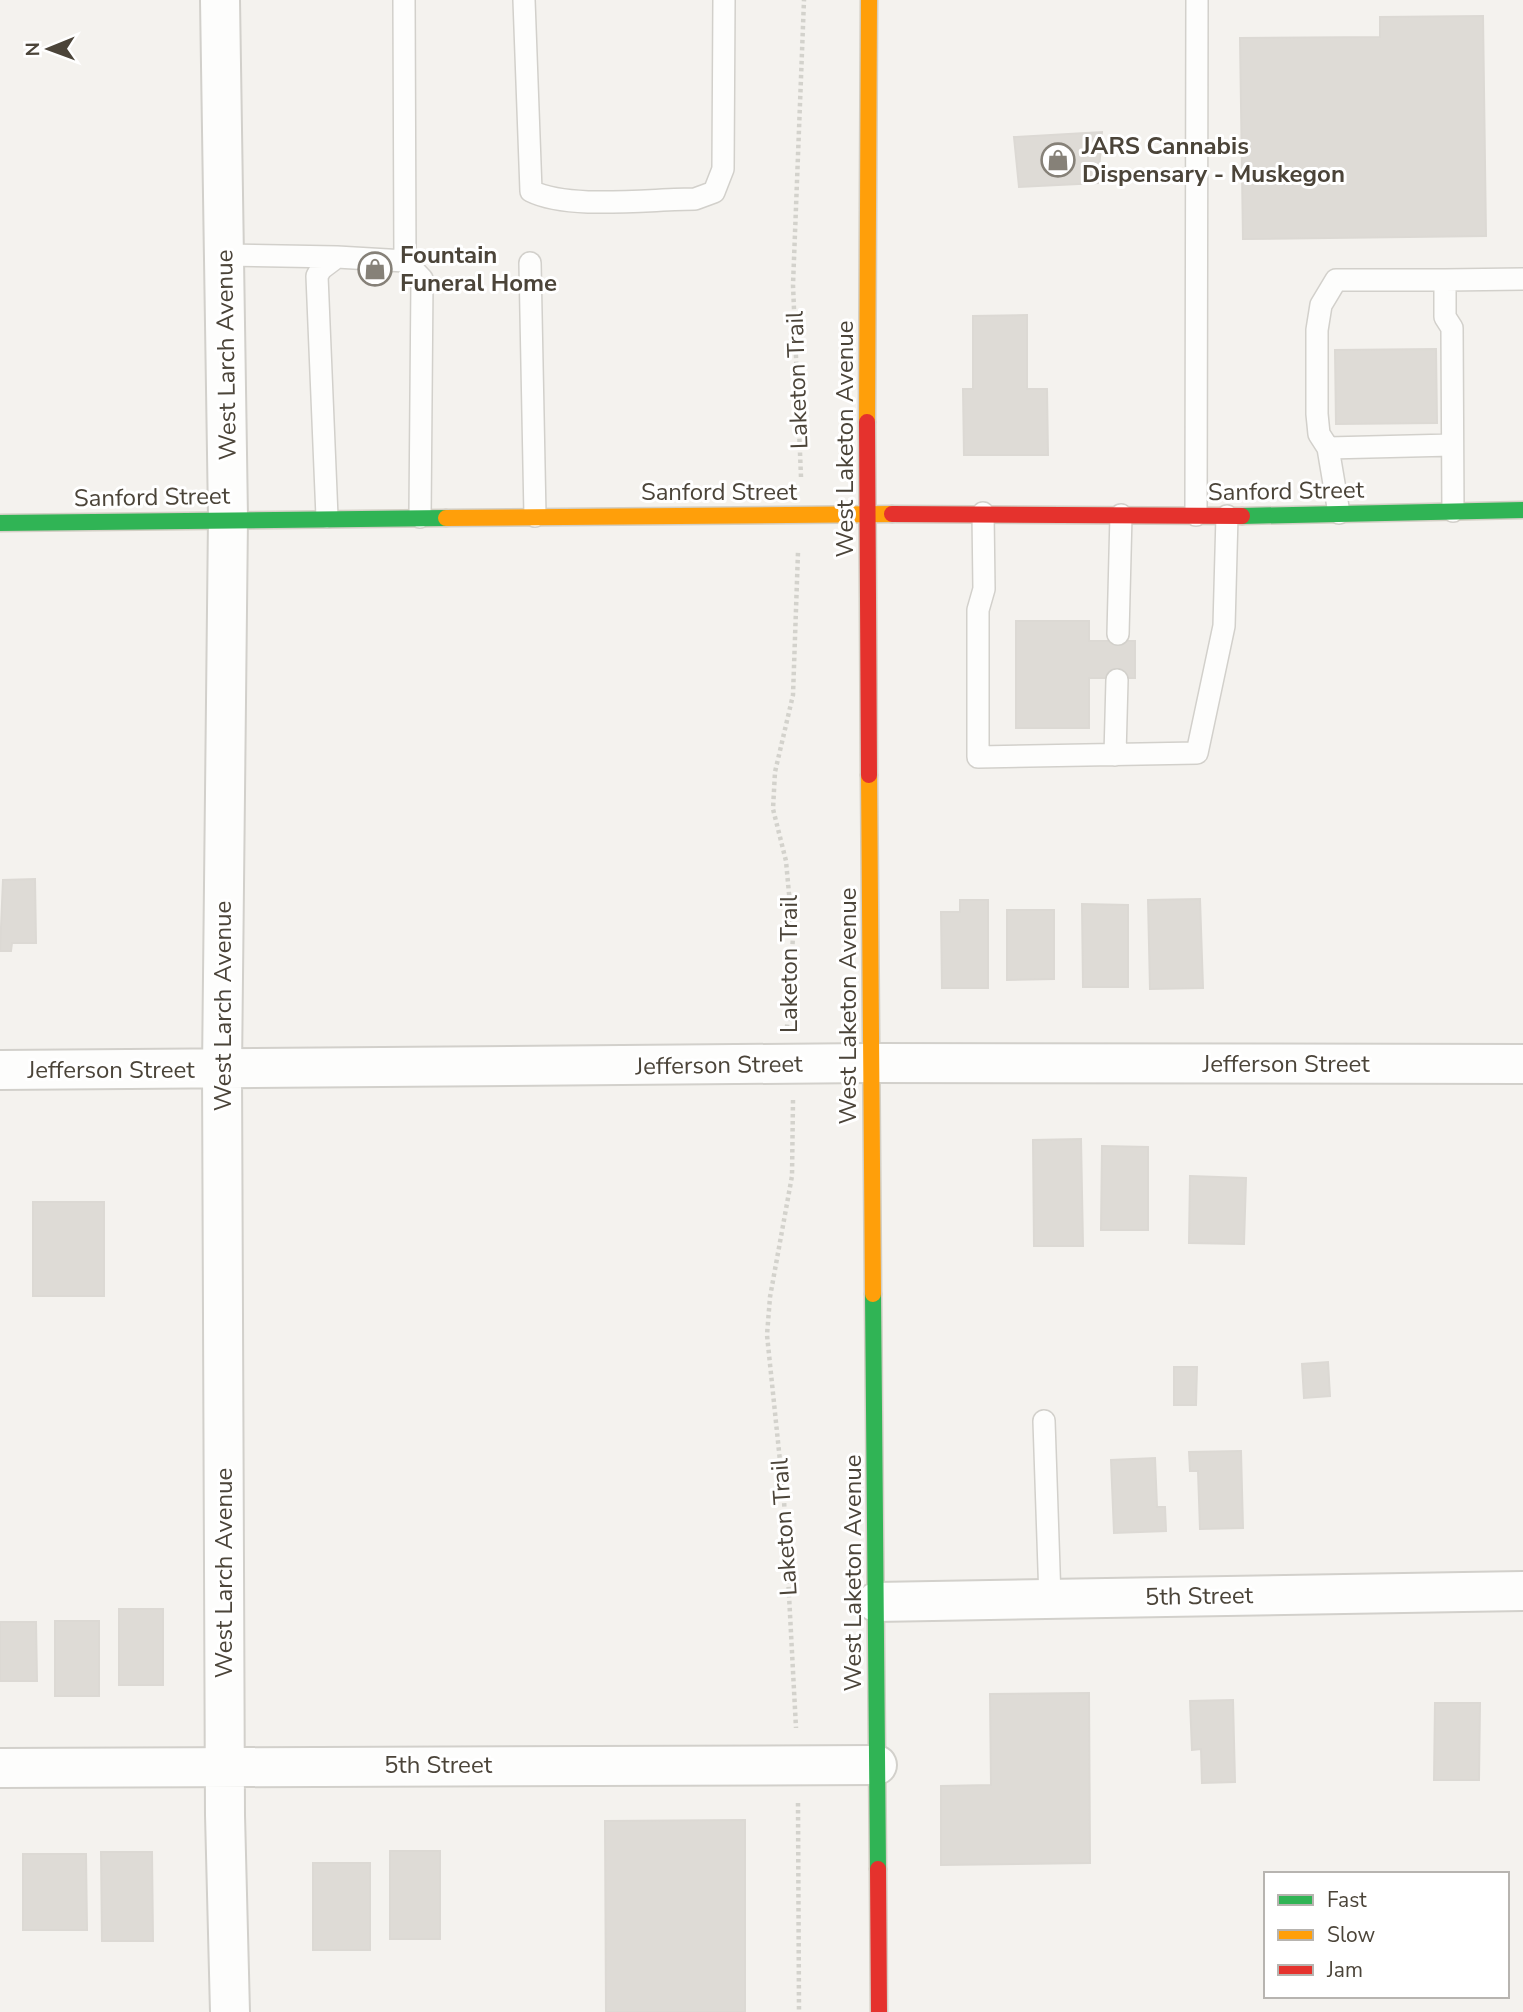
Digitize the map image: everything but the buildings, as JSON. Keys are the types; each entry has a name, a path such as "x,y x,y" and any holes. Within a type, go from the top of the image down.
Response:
{"main road":[{"name":"West Laketon Avenue","path":"869,0 867,514 879,2012"},
{"name":"Sanford Street","path":"0,523 228,518 800,514 1227,516 1523,510"}],"street":[{"name":"West Larch Avenue","path":"220,0 228,518 222,1069 225,1767 230,2012"},
{"name":"Jefferson Street","path":"0,1070 871,1063 1523,1064"},
{"name":"5th Street","path":"876,1602 1523,1591"},
{"name":"5th Street","path":"0,1768 797,1763 877,1765"}],"lane":[{"path":"404,0 405,261 422,279 420,517"},
{"path":"524,0 531,191 548,200 574,201 695,199 714,192 723,169 724,0"},
{"path":"1196,515 1197,0"},
{"path":"224,255 405,261"},
{"path":"327,517 317,276 321,269 337,257"},
{"path":"530,263 535,516"},
{"path":"1339,513 1328,448 1319,434 1317,414 1317,330 1321,305 1336,280 1523,279"},
{"path":"1445,280 1445,317 1452,328 1453,511"},
{"path":"1328,448 1452,444"},
{"path":"983,513 984,589 978,610 978,757 1197,753 1224,626 1227,516"},
{"path":"1118,634 1121,514"},
{"path":"1115,755 1116,680"},
{"path":"1044,1421 1049,1599"}],"path":[{"name":"Laketon Trail","path":"799,2012 797,1763 784,1500 768,1368 767,1335 770,1297 792,1176 792,1065 786,1020 793,937 786,861 773,809 775,772 793,695 800,514 801,453 793,285 804,0"}],"traffic: fast":[{"path":"1242,516 1523,510"},
{"path":"0,523 446,518"},
{"path":"873,1294 878,1869"}],"traffic: slow":[{"path":"867,422 869,0"},
{"path":"446,518 892,514"},
{"path":"869,775 873,1294"}],"traffic: jam":[{"path":"867,422 869,775"},
{"path":"892,514 1242,516"},
{"path":"878,1869 879,2012"}],"place":[{"name":"JARS Cannabis Dispensary - Muskegon","path":"1058,160"},
{"name":"Fountain Funeral Home","path":"375,269"}]}
